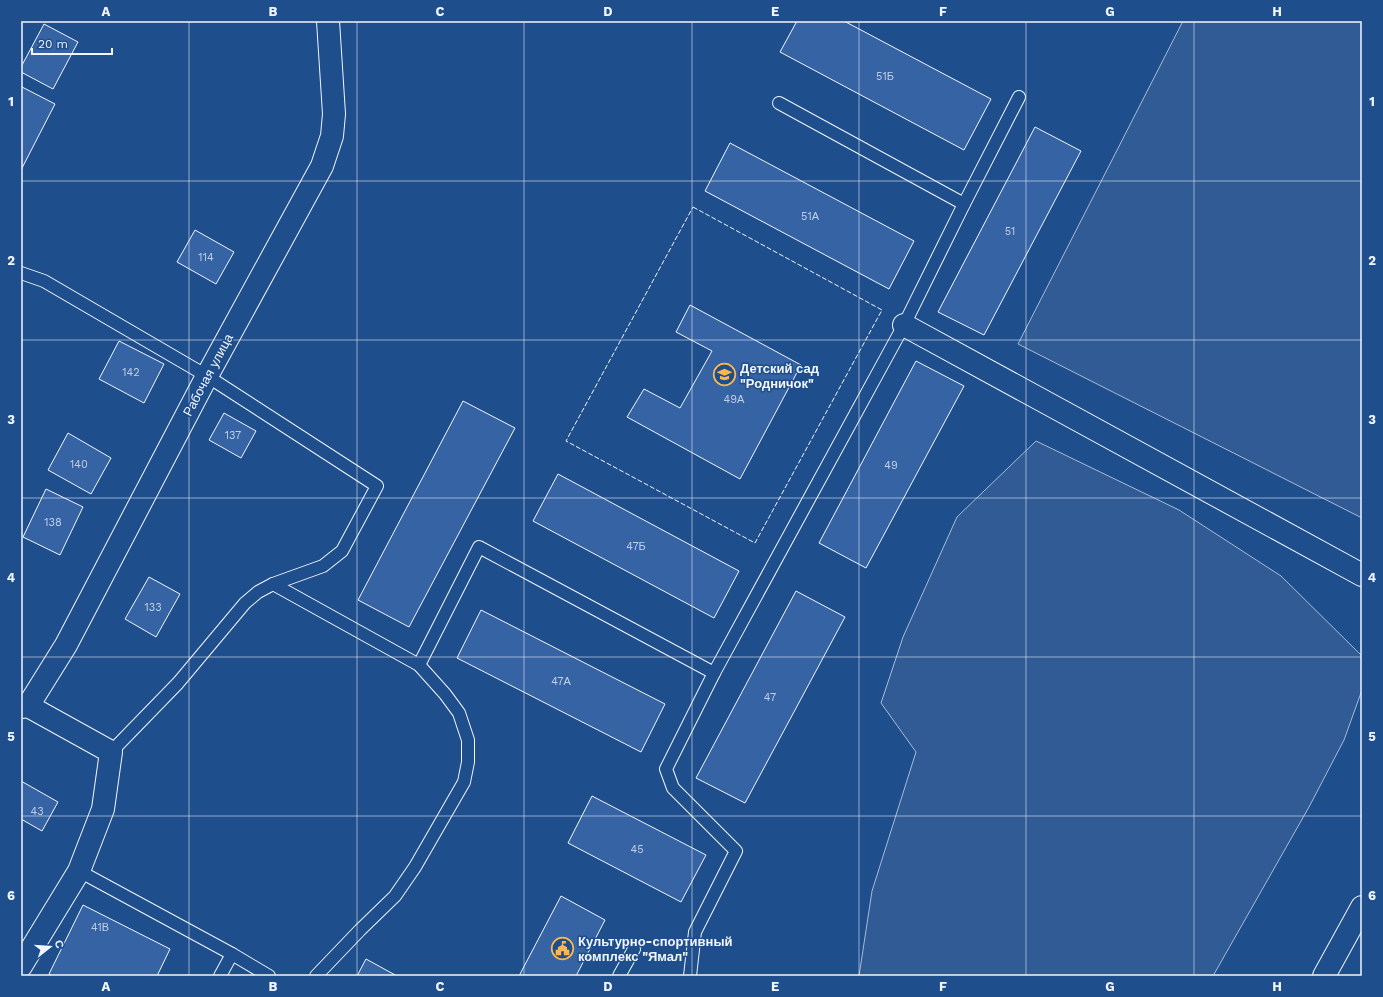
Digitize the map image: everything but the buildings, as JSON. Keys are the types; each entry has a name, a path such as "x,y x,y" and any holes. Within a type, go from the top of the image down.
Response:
{"street":[{"name":"Рабочая улица","path":"25,706 66,645 207,376 322,166 332,136 334,114 328,21"},
{"path":"904,325 1362,575"},
{"path":"21,966 79,871 103,809 111,752 25,706"},
{"path":"1324,976 1362,906"}],"lane":[{"path":"690,976 695,932 736,851 673,788 666,769 714,674 904,325 1019,98"},
{"path":"780,103 964,204"},
{"path":"21,273 44,281 207,376 377,486 342,551 324,566 273,584 258,592 245,603 178,683 111,752"},
{"path":"419,665 479,547 714,674"},
{"path":"273,584 419,665 445,694 459,713 468,740 468,762 464,782 415,867 395,896 316,976"},
{"path":"79,871 232,954 269,976"},
{"path":"619,976 634,949"},
{"path":"220,976 232,954"}],"shaded area":[{"path":"1183,21 1362,21 1362,518 1018,344"},
{"path":"1036,441 1179,510 1281,576 1362,656 1362,690 1344,740 1309,807 1213,976 859,976 872,891 916,752 881,703 903,637 957,517"}],"fence":[{"path":"693,207 882,310 755,543 566,441 693,207"}],"place":[{"name":"Детский сад \"Родничок\"","path":"724,375"},
{"name":"Культурно-спортивный комплекс \"Ямал\"","path":"562,948"}]}
